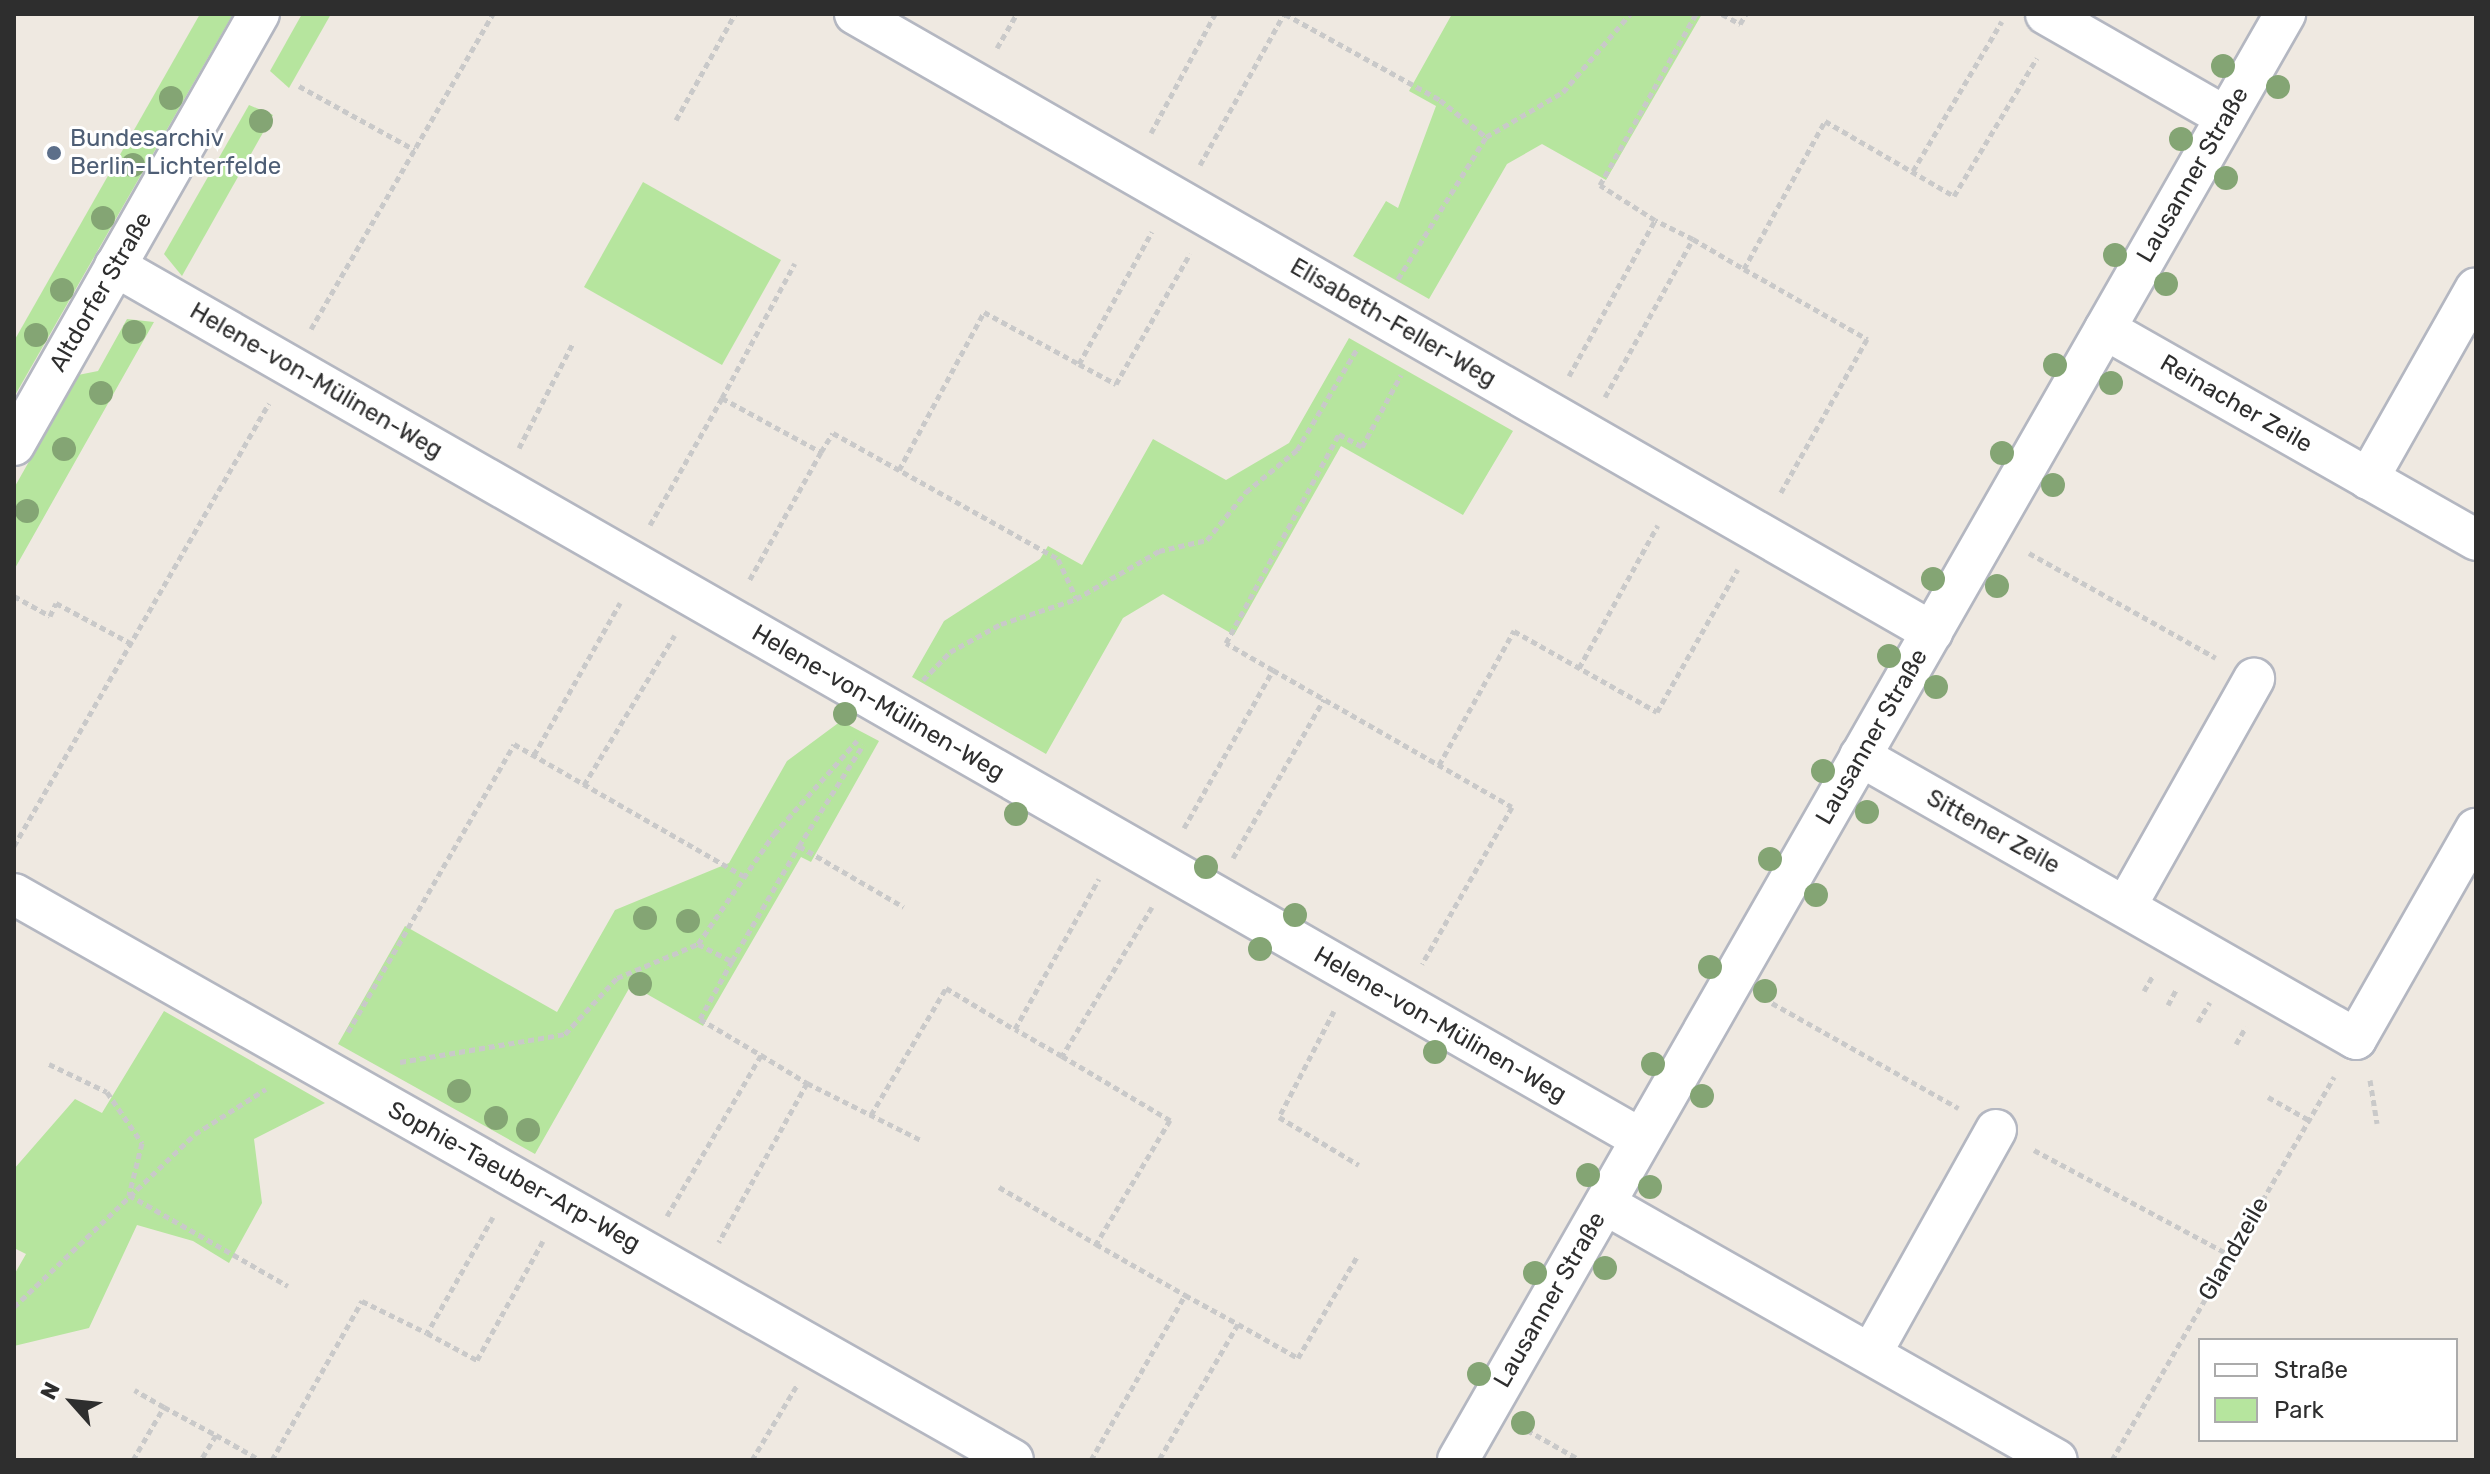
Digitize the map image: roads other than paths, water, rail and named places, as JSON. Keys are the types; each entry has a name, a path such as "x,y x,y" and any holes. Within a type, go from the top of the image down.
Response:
{"street":[{"name":"Altdorfer Straße","path":"14,445 259,14"},
{"name":"Elisabeth-Feller-Weg","path":"855,14 1932,632"},
{"name":"Lausanner Straße","path":"1458,1460 2285,14"},
{"path":"2053,18 2226,117"},
{"name":"Helene-von-Mülinen-Weg","path":"115,266 1641,1139"},
{"path":"2368,479 2476,288"},
{"name":"Reinacher Zeile","path":"2105,329 2476,540"},
{"path":"2126,906 2254,679"},
{"name":"Sittener Zeile","path":"1860,756 2370,1047 2476,829"},
{"name":"Sophie-Taeuber-Arp-Weg","path":"14,894 1013,1460"},
{"path":"1873,1350 1996,1130"},
{"path":"1605,1204 1873,1350 2057,1460"}],"place":[{"name":"Bundesarchiv Berlin-Lichterfelde","path":"54,153"}]}
